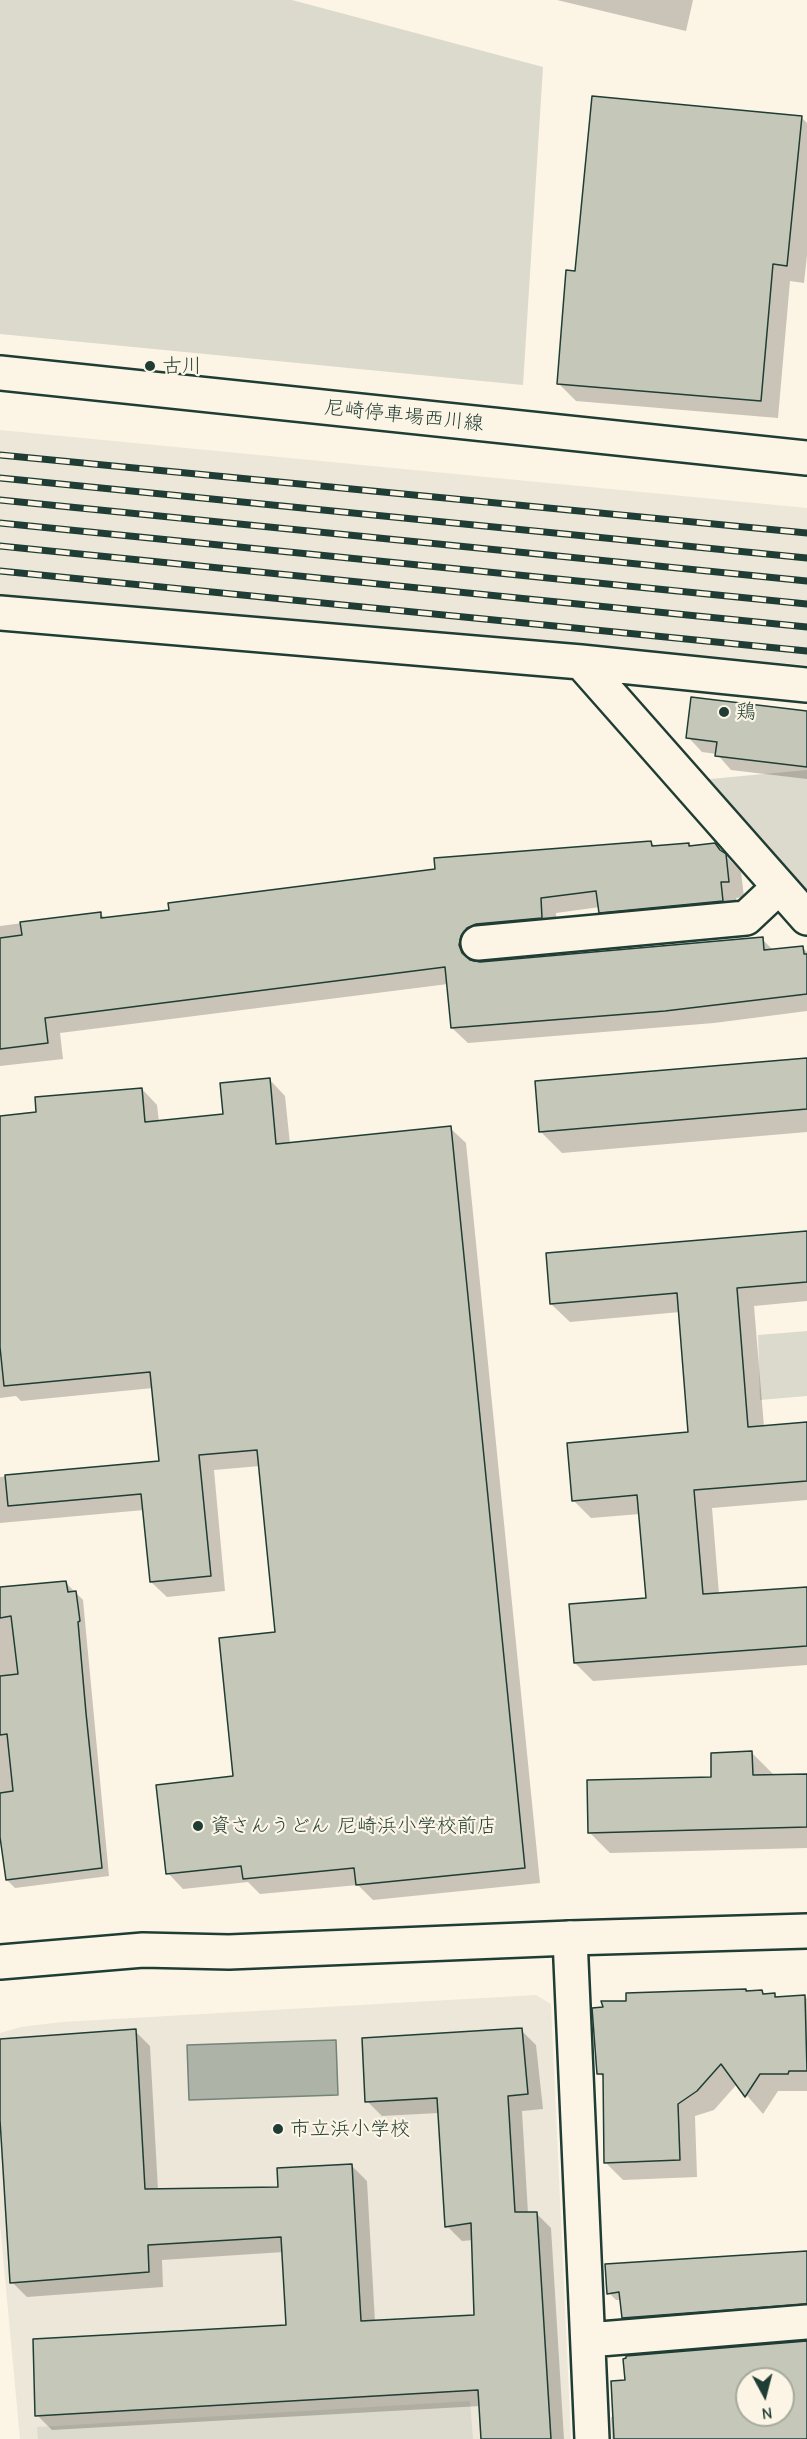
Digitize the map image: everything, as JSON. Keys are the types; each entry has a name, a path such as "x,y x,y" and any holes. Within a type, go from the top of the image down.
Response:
{"street":[{"name":"尼崎停車場西川線","path":"0,373 807,458"},
{"path":"0,613 581,662 807,686"},
{"path":"581,662 807,918"},
{"path":"478,943 746,918 779,887"},
{"path":"0,1962 143,1950 229,1952 807,1931"},
{"path":"570,1938 592,2439"},
{"path":"588,2340 807,2322"}],"shaded area":[{"path":"0,0 292,0 543,67 523,385 0,334"},
{"path":"0,430 807,508 807,665 0,598"},
{"path":"807,770 807,890 710,779"},
{"path":"807,1331 807,1396 760,1400 758,1335"},
{"name":"市立浜小学校","path":"536,1995 551,2004 571,2439 20,2439 0,2224 0,2033 21,2027 62,2022"},
{"path":"336,2040 338,2095 189,2100 187,2045"},
{"path":"470,2401 473,2439 38,2439 37,2427"}],"building":[{"path":"592,96 802,116 787,266 773,264 761,401 557,384 566,270 575,271"},
{"path":"691,697 807,711 807,767 715,756 717,742 686,738"},
{"path":"651,841 652,846 715,843 726,854 729,882 721,882 723,901 599,913 596,891 541,898 542,918 476,924 467,928 461,936 459,945 462,953 470,960 480,962 763,937 764,950 803,946 804,954 807,954 807,994 665,1011 451,1028 445,967 45,1018 48,1043 0,1049 0,938 22,935 20,922 101,912 101,918 169,910 168,903 435,869 434,858"},
{"path":"807,1058 807,1109 539,1132 535,1081"},
{"path":"270,1078 276,1144 451,1126 525,1868 356,1885 354,1868 243,1879 241,1866 166,1874 156,1785 233,1776 219,1638 275,1632 257,1450 199,1455 211,1576 150,1582 141,1494 8,1506 5,1475 159,1461 150,1372 4,1386 0,1347 0,1116 36,1112 35,1097 142,1088 145,1122 223,1114 220,1083"},
{"path":"807,1231 807,1282 737,1288 748,1427 807,1422 807,1481 694,1490 703,1594 807,1587 807,1646 574,1663 569,1604 646,1598 637,1495 572,1501 567,1443 688,1432 677,1293 550,1304 546,1253"},
{"path":"66,1581 68,1592 76,1591 80,1621 78,1622 86,1713 102,1868 6,1880 0,1837 0,1793 13,1791 7,1734 0,1735 0,1676 18,1674 11,1616 0,1618 0,1587"},
{"path":"752,1751 753,1775 807,1774 807,1827 588,1833 587,1780 711,1777 711,1753"},
{"path":"746,1989 746,1991 762,1990 763,1994 775,1993 775,1997 805,1995 807,2071 760,2074 745,2097 721,2064 697,2091 678,2104 680,2160 604,2163 603,2074 597,2074 592,2008 603,2007 601,2001 626,2001 626,1993"},
{"path":"522,2028 528,2094 508,2096 515,2212 537,2212 551,2439 481,2439 478,2390 35,2416 33,2339 286,2325 281,2237 148,2245 149,2272 10,2283 0,2120 0,2039 136,2029 145,2189 278,2187 277,2168 352,2164 361,2321 474,2315 471,2223 445,2227 437,2098 365,2102 362,2038"},
{"path":"807,2251 807,2304 622,2318 619,2292 607,2294 605,2264"},
{"path":"807,2341 807,2439 614,2439 611,2381 625,2380 623,2359 626,2356"}],"railway":[{"path":"0,455 807,533"},
{"path":"0,478 807,558"},
{"path":"0,500 807,581"},
{"path":"0,523 807,604"},
{"path":"0,546 807,627"},
{"path":"0,571 807,651"}],"place":[{"name":"古川","path":"150,366"},
{"name":"鶏","path":"724,712"},
{"name":"資さんうどん 尼崎浜小学校前店","path":"198,1826"},
{"name":"市立浜小学校","path":"278,2129"}]}
